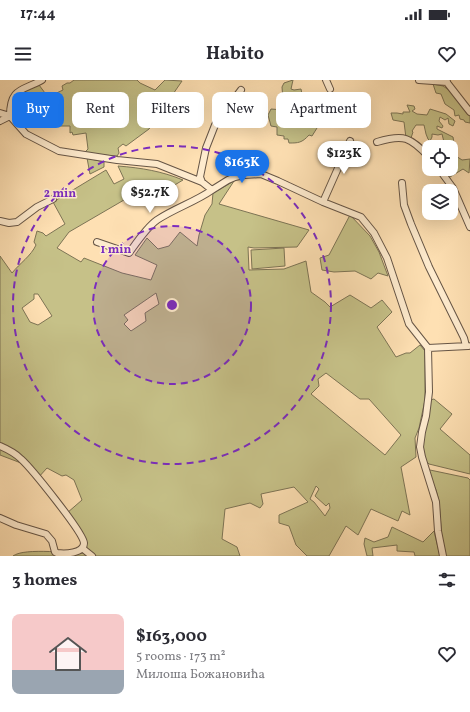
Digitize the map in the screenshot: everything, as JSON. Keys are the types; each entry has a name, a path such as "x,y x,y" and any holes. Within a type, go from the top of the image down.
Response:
{"street":[{"path":"10,116 10,103 19,90 42,80"},
{"path":"326,80 330,89"},
{"path":"418,80 446,81 470,112"},
{"path":"202,182 200,177 206,148 215,125 241,90"},
{"path":"0,113 10,116 26,134 60,151 117,160 157,164 202,182 212,190"},
{"path":"0,121 10,116"},
{"path":"377,142 393,138 408,138 422,149"},
{"path":"323,202 350,141"},
{"path":"96,242 129,253 143,234 156,221 200,198 232,178 244,175 261,174 323,202 362,217 374,233 387,258 409,324 428,348 429,392 420,447 436,502 438,531 443,556"},
{"path":"444,176 453,188 470,227"},
{"path":"402,183 404,205 411,224 429,267 468,346 428,348"},
{"path":"0,221 9,223 17,222 36,207 53,199"},
{"path":"0,446 22,459 41,481 83,541 82,548"},
{"path":"0,518 16,525 46,534 51,538 55,552 57,553 74,552 82,548"},
{"path":"82,548 92,556"}],"shaded area":[{"path":"74,80 137,80 155,90 165,80 182,81 174,92 137,92 137,128 150,128 126,146 123,144 118,148 119,153 117,156 84,153 88,149 86,133 73,135 72,132 70,133 70,126 64,126 64,92 59,92 63,90 62,86"},
{"path":"293,80 291,89 301,89 302,92 282,92 282,87 284,83"},
{"path":"433,84 443,86 449,90 470,116 470,123 460,119 459,115 455,116 454,110 445,104 441,94 436,93"},
{"path":"39,85 44,92 20,92"},
{"path":"407,105 414,106 415,109 412,111 417,114 427,115 430,109 446,114 455,121 453,126 449,124 448,118 445,120 440,117 439,121 443,126 442,128 437,126 437,129 453,137 454,140 444,140 442,134 432,134 430,140 429,140 424,125 416,125 412,131 411,138 406,138 404,122 393,120 391,113 403,114 403,112 410,112"},
{"path":"271,109 276,109 276,127 271,126 268,115"},
{"path":"277,128 317,128 312,136 309,135 304,140 295,143 289,143 288,139 284,139 284,136 277,135"},
{"path":"458,157 462,160 470,159 469,173 463,169 458,172"},
{"path":"87,158 104,162 104,167 90,174"},
{"path":"118,166 151,170 183,180 163,192 148,186 69,232 57,248 81,262 84,258 122,273 151,280 157,265 135,255 147,238 158,249 169,246 180,232 197,246 205,215 212,204 213,193 234,181 219,204 309,230 297,247 248,247 249,270 284,269 306,261 311,292 330,307 350,295 371,308 382,300 392,312 377,327 396,357 410,353 420,345 425,351 425,400 419,428 415,438 416,457 401,467 410,515 402,511 398,521 371,509 358,535 346,526 329,556 307,556 296,545 289,526 279,523 279,515 308,502 294,487 261,494 263,504 260,508 250,503 225,509 222,539 237,547 240,556 13,556 19,553 38,551 90,553 67,513 82,500 74,480 66,475 62,476 47,468 37,479 21,463 0,455 0,256 12,273 34,249 36,245 34,242 37,231 46,236 65,224 53,202 106,170 114,184 124,179","holes":["156,293 159,304 145,313 146,321 131,331 124,324 128,320 124,315","34,294 38,294 52,316 38,325 30,322 22,308 34,299","326,373 360,399 369,399 401,435 385,455 311,394 319,386 318,379","316,486 319,489 315,496 326,506 329,503 330,508 325,516 310,499"]},
{"path":"350,215 370,236 379,252 388,276 378,273 371,279 355,271 334,272 322,270 320,258 329,255"},
{"path":"284,248 285,266 252,269 251,250"},
{"path":"434,399 452,414 440,429 470,455 470,474 429,464 425,460 422,448 430,400"},
{"path":"430,470 468,478 470,480 470,556 445,556 443,553 439,501 436,490 427,472"},
{"path":"392,527 423,542 434,531 440,556 415,556 414,552 397,551 397,545 372,548 373,556 367,556 364,544 365,538 374,542 388,537"}]}
